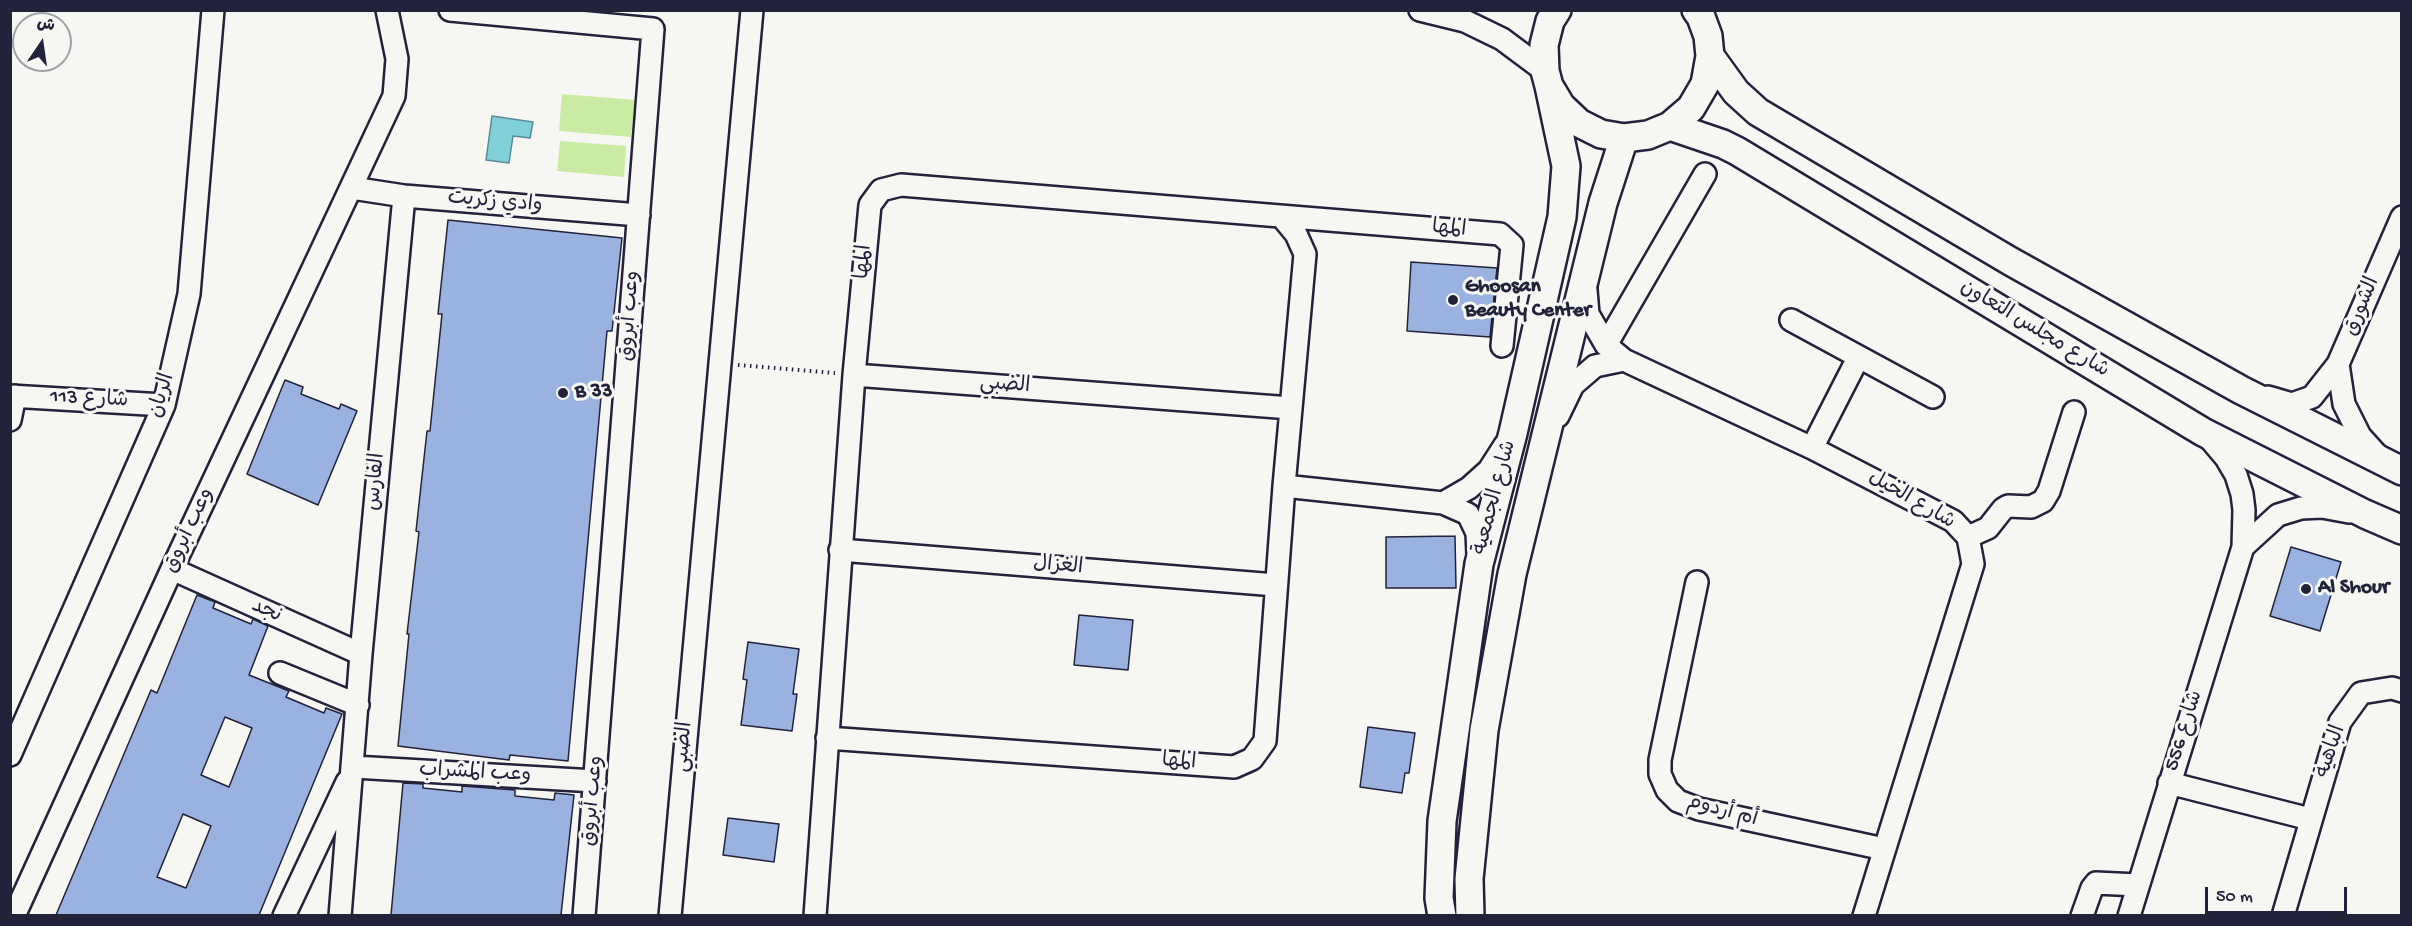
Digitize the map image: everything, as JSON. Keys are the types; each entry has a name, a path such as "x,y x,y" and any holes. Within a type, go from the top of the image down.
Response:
{"main road":[{"name":"شارع الجمعية","path":"1437,910 1442,821 1479,564 1513,433 1562,217 1566,166 1547,78 1544,45 1550,21 1557,10"},
{"path":"1547,78 1561,106 1579,123 1600,134 1624,138 1648,135 1670,126 1691,108 1705,84 1710,56 1708,36 1699,13"},
{"path":"1710,56 1736,92 1758,112 2010,261 2241,390 2393,467"},
{"name":"شارع مجلس التعاون","path":"1670,126 1737,151 2203,432 2365,514 2402,530"},
{"name":"شارع الجمعية","path":"1470,915 1468,879 1484,730 1512,574 1603,203 1624,138"}],"street":[{"name":"الريان","path":"10,755 15,732 164,405 189,294 213,10"},
{"name":"وعب أبروق","path":"14,915 172,569 394,96 397,59 387,10"},
{"name":"وعب أبروق","path":"450,10 653,29 584,915"},
{"name":"الضبي","path":"670,915 752,10"},
{"path":"1420,10 1465,21 1502,39 1547,78"},
{"path":"1606,345 1705,174"},
{"name":"المها","path":"815,915 854,375 870,205 882,190 901,185 1500,234 1512,245 1502,346"},
{"name":"وادي زكريت","path":"352,188 404,196 639,215"},
{"name":"الفارس","path":"340,915 354,767 361,654 404,196"},
{"name":"المها","path":"827,738 1234,767 1252,759 1265,741 1284,486 1305,254 1296,234 1282,217"},
{"name":"الشورق","path":"2241,390 2292,404 2312,397 2338,364 2402,217"},
{"name":"شارع الخيل","path":"1585,278 1588,314 1606,345 1624,360 1812,448 1953,520 1968,537 1973,564 1864,915"},
{"path":"1791,321 1933,397"},
{"path":"1812,448 1858,358"},
{"path":"1543,446 1573,385 1595,366 1624,360"},
{"path":"2338,364 2344,404 2361,436 2393,467"},
{"name":"الضبي","path":"854,375 1291,408"},
{"name":"شارع 113","path":"10,420 13,396 164,405"},
{"path":"1968,537 1988,528 2008,506 2031,507 2043,501 2049,491 2074,412"},
{"name":"شارع 556","path":"2129,915 2243,546 2244,510 2236,475 2226,458 2203,432"},
{"path":"1443,503 1469,488 1489,470 1513,433"},
{"path":"1284,486 1443,503 1468,514 1477,533 1479,564"},
{"path":"2243,546 2278,515 2301,508 2322,507 2365,514"},
{"name":"الغزال","path":"840,550 1276,585"},
{"name":"نجد","path":"172,569 361,654"},
{"name":"أم أردوم","path":"1697,582 1660,760 1660,774 1666,790 1678,801 1699,809 1884,849"},
{"path":"280,673 358,705"},
{"name":"الباهية","path":"2283,915 2340,722 2361,693 2392,688 2402,691"},
{"name":"الفارس","path":"284,915 354,767"},
{"name":"وعب المشراب","path":"354,767 596,781"},
{"path":"2169,783 2310,819"},
{"path":"2082,915 2096,883 2139,885"}],"path":[{"path":"719,364 854,375"}],"green space":[{"path":"562,94 635,100 631,137 559,131"},
{"path":"560,141 626,146 624,177 557,171"}],"water":[{"path":"492,116 533,122 530,138 513,136 509,163 486,160"}],"building":[{"path":"448,220 622,238 612,331 607,331 568,761 510,755 509,760 398,746 409,634 407,634 419,532 416,531 427,431 430,431 442,314 438,314"},
{"name":"Ghoosan Beauty Center","path":"1411,262 1497,268 1490,337 1407,331"},
{"path":"285,380 303,387 301,394 339,409 341,404 357,411 318,505 247,474"},
{"path":"1455,536 1456,588 1386,588 1386,537"},
{"name":"Al Shour","path":"2291,547 2341,562 2320,631 2270,616"},
{"path":"197,595 215,602 213,608 251,624 253,619 268,626 249,675 289,691 286,697 324,713 326,708 342,714 259,915 56,915 151,690 157,693","holes":["225,717 252,728 229,787 201,775","183,814 211,826 186,888 157,877"]},
{"path":"1079,615 1133,620 1128,670 1074,665"},
{"path":"748,642 799,649 793,694 797,694 792,731 741,725 747,680 743,679"},
{"path":"1368,727 1415,733 1409,773 1405,773 1402,793 1360,787"},
{"path":"403,783 423,784 423,788 462,792 462,786 515,790 515,796 554,800 555,793 574,795 561,915 391,915"},
{"path":"728,818 779,824 774,862 723,855"}],"place":[{"name":"Ghoosan Beauty Center","path":"1453,300"},
{"name":"B 33","path":"563,393"},
{"name":"Al Shour","path":"2306,589"}]}
